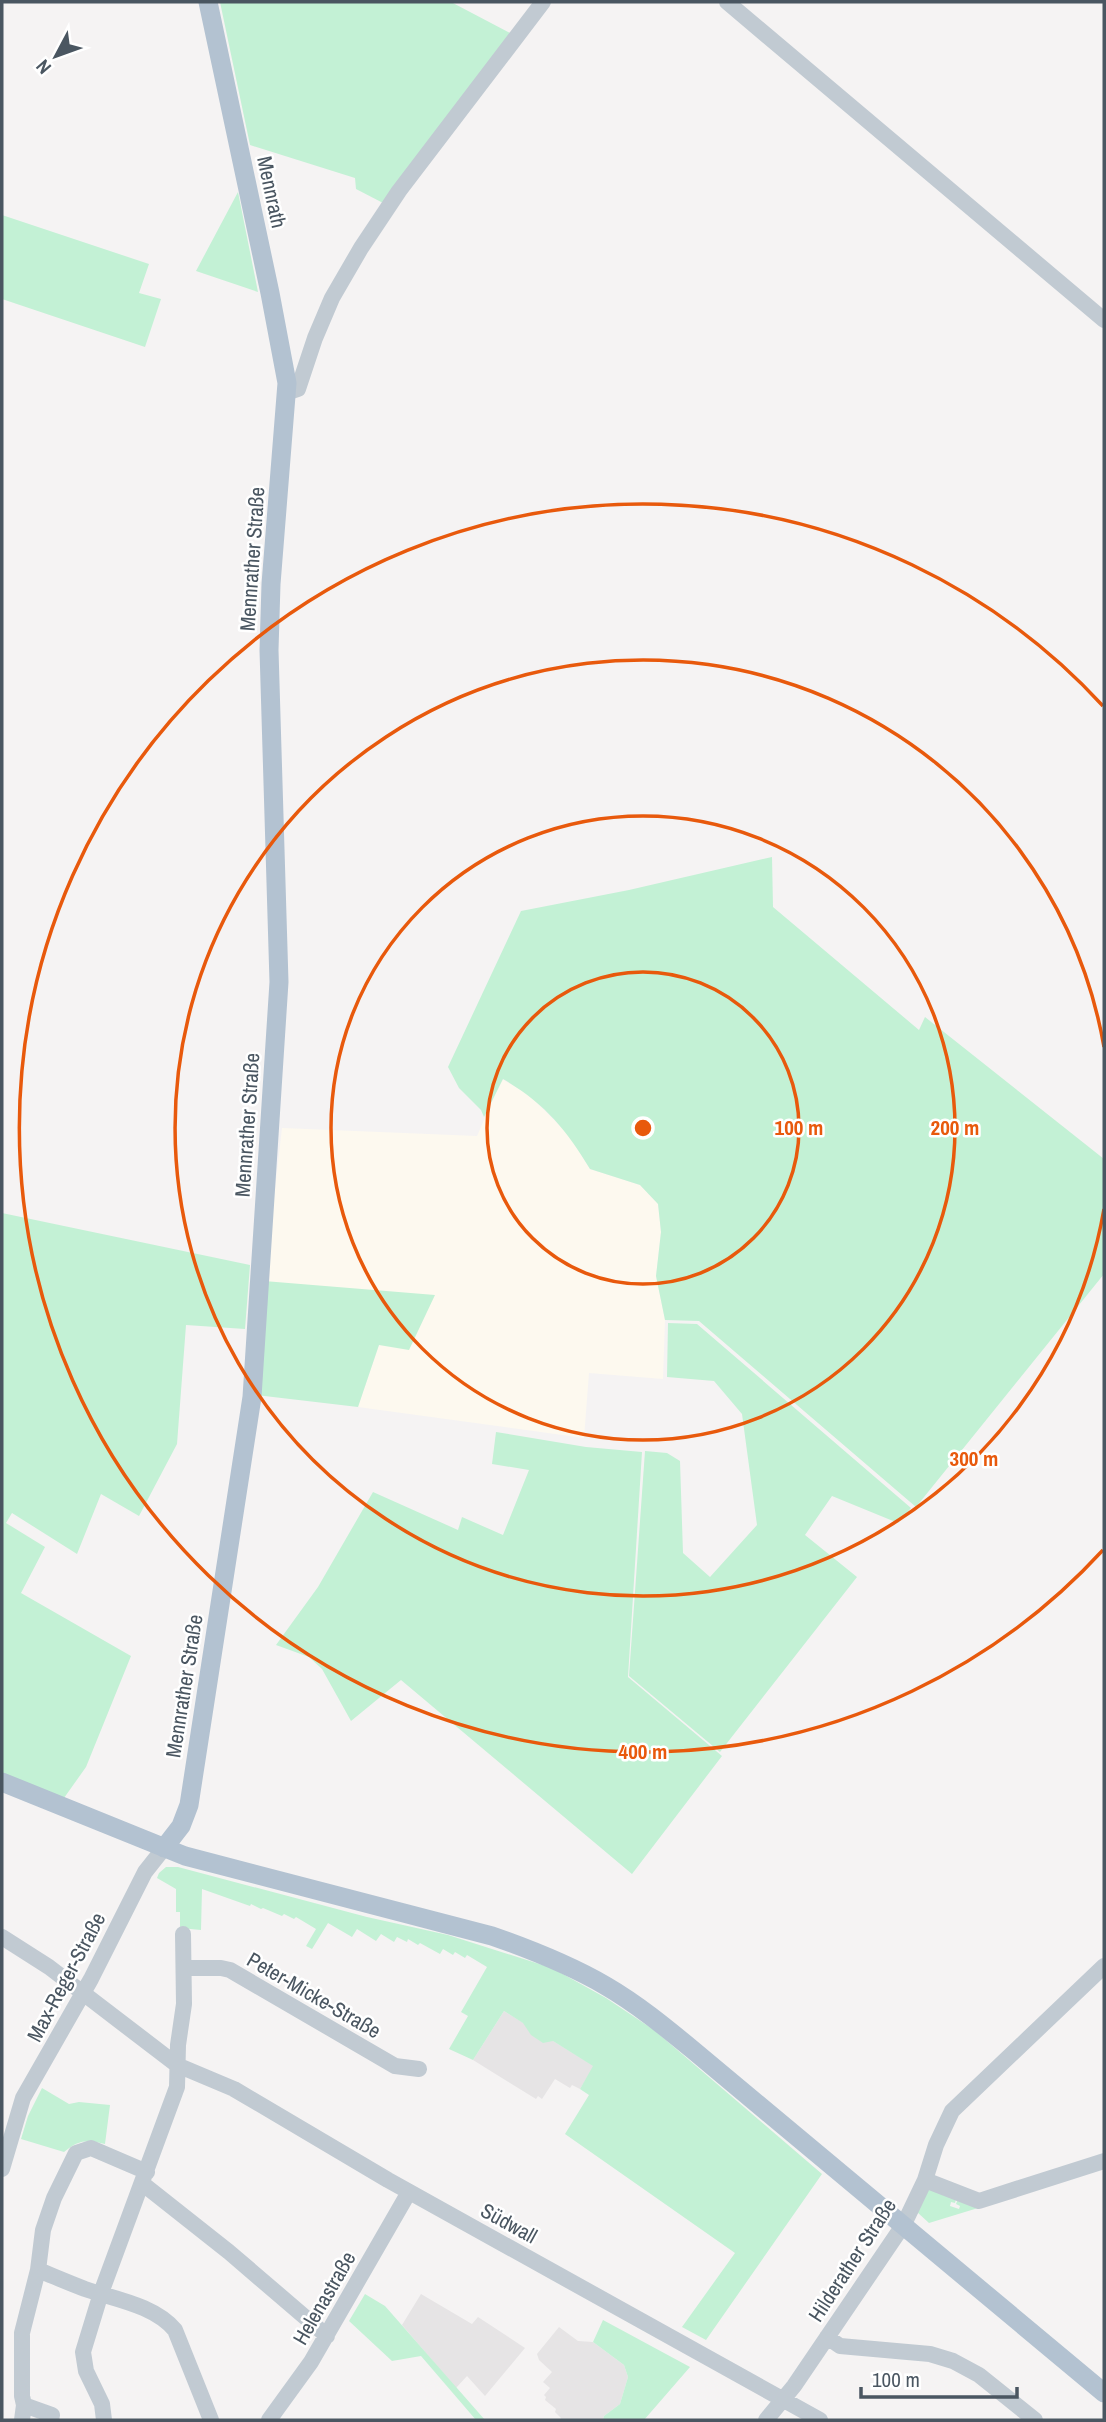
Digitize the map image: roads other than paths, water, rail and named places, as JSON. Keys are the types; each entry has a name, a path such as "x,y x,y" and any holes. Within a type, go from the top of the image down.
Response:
{"main road":[{"name":"Mennrath","path":"208,2 278,327 287,383 286,393"},
{"name":"Mennrather Straße","path":"164,1849 181,1826 189,1805 252,1397 279,982 270,650 271,584 286,393"},
{"path":"2,1782 164,1849 222,1867 492,1936 576,1969 654,2018 1104,2393"}],"street":[{"path":"727,2 1104,320"},
{"path":"286,393 298,389 332,298 391,203 541,5"},
{"name":"Max-Reger-Straße","path":"2,2169 23,2098 84,1993 145,1872 164,1849"},
{"path":"106,2420 102,2404 86,2371 83,2352 101,2293 177,2087 184,2004 183,1934"},
{"name":"Südwall","path":"2,1937 49,1966 177,2066 234,2089 409,2192 820,2420"},
{"name":"Hilderather Straße","path":"766,2420 784,2399 904,2224 925,2180 951,2111 1104,1966"},
{"name":"Peter-Micke-Straße","path":"185,1968 230,1970 395,2066 419,2069"},
{"path":"51,2420 52,2414 23,2413 22,2333 38,2270 43,2230 54,2198 76,2152 92,2148 145,2178 327,2336"},
{"path":"925,2180 979,2201 1104,2161"},
{"name":"Helenastraße","path":"269,2420 327,2336 409,2192"},
{"path":"38,2270 168,2322 175,2330 211,2420"},
{"path":"827,2337 840,2346 930,2354 953,2361 979,2375 1035,2420"}]}
